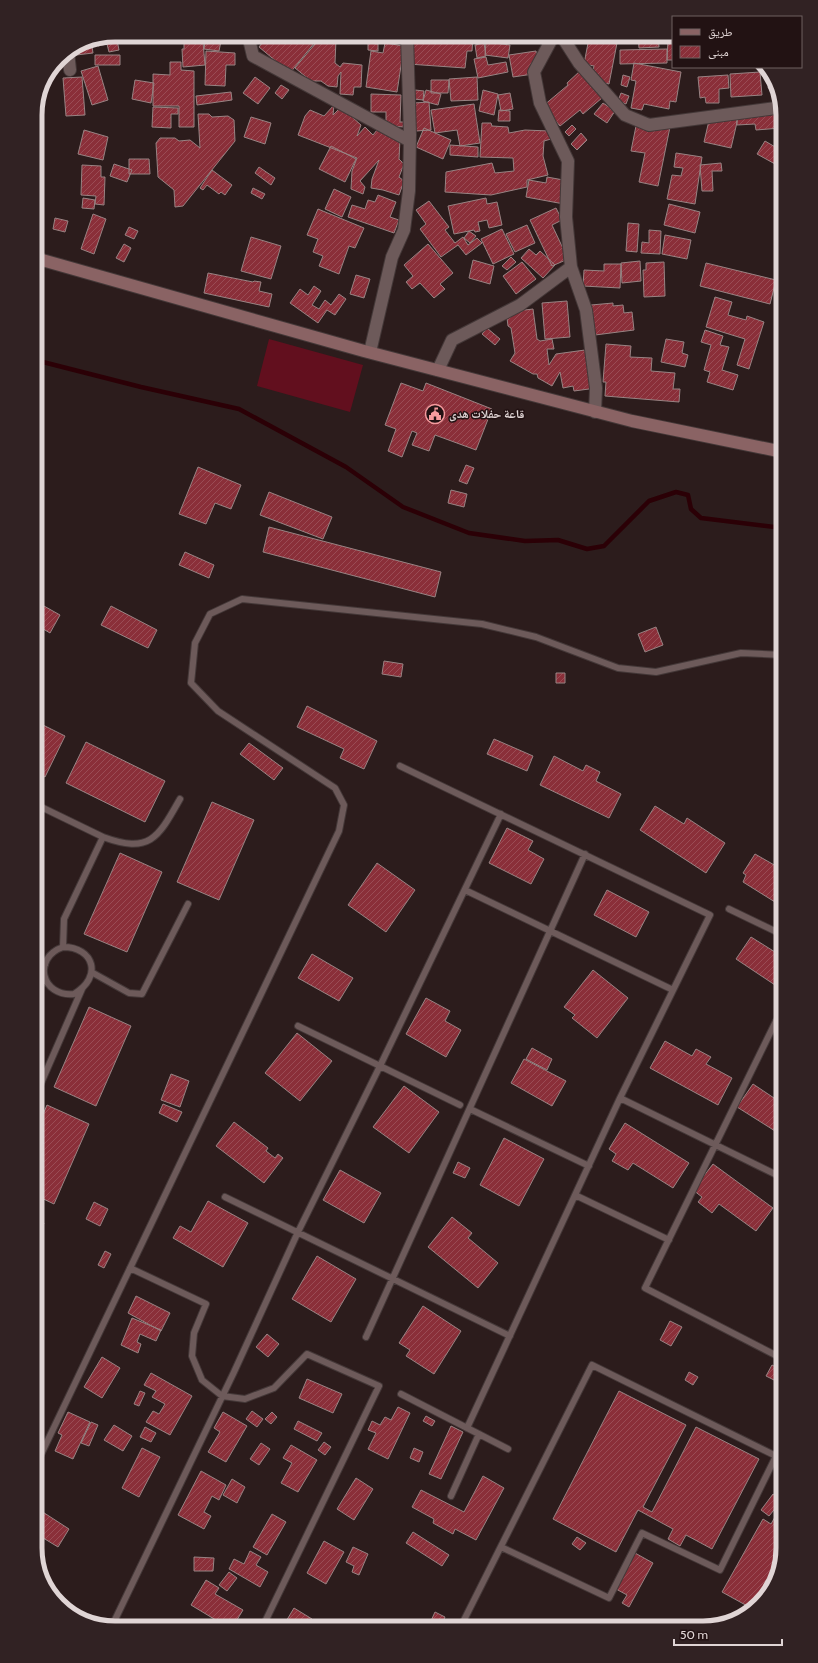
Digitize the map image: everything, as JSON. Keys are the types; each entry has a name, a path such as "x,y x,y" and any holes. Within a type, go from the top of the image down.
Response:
{"street":[{"path":"250,42 253,56 410,141"},
{"path":"370,352 392,257 404,230 409,191 410,141 407,42"},
{"path":"550,42 534,72 540,103 568,161 566,217 571,267 586,310 596,388 596,412"},
{"path":"566,42 579,63 625,115 649,125 775,108"},
{"path":"69,59 70,70"},
{"path":"42,260 370,352 596,412 632,421 776,451"},
{"path":"438,370 452,340 520,305 571,267"}],"lane":[{"path":"42,1452 339,831 344,805 335,788 218,711 191,683 194,643 210,614 242,599 482,624 536,637 618,668 656,672 741,654 776,655"},
{"path":"400,766 710,914 620,1098 467,1428"},
{"path":"42,807 102,837 120,844 135,844 149,842 159,834 180,799"},
{"path":"113,1621 222,1396 298,1232 380,1066 501,814"},
{"path":"63,947 64,919 102,837"},
{"path":"366,1337 470,1109 549,930 585,854"},
{"path":"465,890 673,990"},
{"path":"93,973 129,993 142,994 188,904"},
{"path":"729,909 776,932"},
{"path":"42,981 45,965 50,954 63,947 78,949 84,954 91,963 93,973 90,981 74,994 59,993 47,983 44,976"},
{"path":"42,1074 82,989"},
{"path":"776,1021 645,1288 776,1355"},
{"path":"298,1026 460,1105"},
{"path":"620,1098 776,1175"},
{"path":"470,1109 589,1166"},
{"path":"575,1195 669,1240"},
{"path":"225,1197 510,1336"},
{"path":"130,1268 206,1304 194,1333 192,1356 202,1380 222,1396 245,1399 274,1388 307,1354 379,1386 265,1621"},
{"path":"464,1621 592,1365 776,1456 720,1570 642,1533 609,1598 501,1547"},
{"path":"401,1394 508,1449"},
{"path":"451,1496 479,1434"}],"shaded area":[{"path":"269,339 363,365 350,412 257,386"}],"building":[{"path":"117,42 119,50 109,52 107,44 98,46 97,44 101,43"},
{"path":"184,42 203,42 205,65 183,67 182,49 184,49"},
{"path":"205,42 221,42 219,51 204,49"},
{"path":"263,42 315,42 290,73 259,47"},
{"path":"317,42 336,42 335,63 340,67 343,63 362,65 361,87 354,87 353,95 340,94 341,72 338,76 337,87 328,86 321,81 311,81 295,68"},
{"path":"410,42 473,42 472,51 467,51 465,68 408,64"},
{"path":"486,42 510,45 508,58 485,55"},
{"path":"588,42 617,43 609,84 591,80 594,66 584,64"},
{"path":"639,42 659,42 659,47 639,48"},
{"path":"668,42 672,42 672,60 667,60"},
{"path":"368,43 378,44 378,51 368,50"},
{"path":"385,43 404,46 397,92 366,87 371,51 383,53"},
{"path":"484,43 486,56 477,58 475,45"},
{"path":"92,46 93,53 73,55"},
{"path":"667,49 667,63 620,64 620,50"},
{"path":"206,51 235,53 235,65 226,65 225,86 205,85"},
{"path":"536,51 540,73 513,77 509,55"},
{"path":"95,55 120,55 120,65 95,65"},
{"path":"486,57 488,65 506,62 508,72 478,78 474,59"},
{"path":"170,62 181,62 181,70 194,71 194,127 179,127 179,106 153,106 153,74 170,75"},
{"path":"634,63 681,72 676,102 670,101 669,109 644,104 642,110 631,108 636,81 631,80"},
{"path":"98,66 108,100 92,105 81,71"},
{"path":"580,71 602,98 583,114 580,110 560,126 543,106 568,85 567,83"},
{"path":"760,72 762,95 731,97 730,74"},
{"path":"623,75 630,77 627,87 621,85"},
{"path":"728,75 729,88 719,89 719,103 706,103 705,97 700,98 698,77"},
{"path":"82,77 85,115 66,116 63,78"},
{"path":"255,77 270,88 258,104 243,93"},
{"path":"477,77 478,100 451,101 449,79"},
{"path":"135,80 154,83 151,103 132,99"},
{"path":"431,80 449,80 448,93 431,93"},
{"path":"281,85 289,90 282,99 275,93"},
{"path":"415,90 424,91 423,100 414,99"},
{"path":"426,90 441,94 438,105 423,101"},
{"path":"483,90 498,94 494,115 479,111"},
{"path":"231,92 232,100 197,105 196,96"},
{"path":"510,93 513,109 501,111 498,95"},
{"path":"621,93 629,96 626,104 618,101"},
{"path":"371,94 401,95 400,122 405,122 405,127 386,126 386,112 371,112"},
{"path":"429,102 431,130 416,131 414,103"},
{"path":"603,103 615,111 607,123 594,114"},
{"path":"474,104 480,143 460,146 457,130 435,133 431,110"},
{"path":"334,105 333,115 341,107 361,125 357,136 365,127 373,135 377,130 400,139 399,159 404,164 399,177 404,181 399,195 371,188 372,179 379,160 360,181 365,187 363,194 351,189 352,171 357,158 298,135 305,116 310,110 324,116"},
{"path":"153,107 178,108 178,114 171,114 171,128 152,127"},
{"path":"775,108 776,128 756,130 755,124 737,125 736,110"},
{"path":"499,110 510,111 510,121 498,121"},
{"path":"711,112 738,118 731,148 704,142"},
{"path":"198,114 209,114 212,117 228,116 234,120 235,141 183,206 175,207 174,190 158,177 156,143 160,138 175,138 179,141 190,140 200,148"},
{"path":"251,117 271,123 265,144 244,137"},
{"path":"637,121 670,127 658,186 639,182 645,153 631,151"},
{"path":"482,123 491,123 492,126 508,127 509,133 525,130 549,131 551,139 544,141 543,156 548,175 527,180 527,187 491,195 445,192 446,172 492,163 495,173 514,171 513,158 480,157"},
{"path":"572,125 576,129 569,136 565,132"},
{"path":"424,128 451,140 443,159 416,147"},
{"path":"84,130 108,137 103,160 78,154"},
{"path":"581,133 587,140 577,150 571,144"},
{"path":"765,141 776,147 776,162 775,164 757,154"},
{"path":"450,145 478,147 478,157 450,155"},
{"path":"331,146 356,159 345,182 319,169"},
{"path":"676,153 702,157 695,204 667,199 672,175 681,176 683,168 674,167"},
{"path":"129,159 149,159 150,174 129,174"},
{"path":"721,163 722,171 712,171 713,191 702,191 700,165"},
{"path":"114,164 132,170 127,182 110,176"},
{"path":"82,165 101,166 101,177 105,177 104,205 95,204 96,196 81,195"},
{"path":"259,167 275,178 271,185 255,173"},
{"path":"212,170 232,185 225,195 221,192 219,194 207,185 203,190 200,188"},
{"path":"547,177 569,181 564,204 526,197 529,180 546,183"},
{"path":"253,188 265,194 262,199 251,193"},
{"path":"334,189 351,197 342,217 325,209"},
{"path":"378,195 396,202 390,217 399,220 394,233 348,217 352,205 365,209 368,200 375,202"},
{"path":"83,198 95,200 94,209 82,208"},
{"path":"486,198 487,204 497,202 502,225 489,228 487,220 478,222 480,231 475,232 474,230 454,234 448,206"},
{"path":"429,201 449,227 445,230 455,243 463,237 468,245 477,238 482,243 466,255 458,245 441,257 420,229 426,224 416,210"},
{"path":"669,204 700,212 695,233 664,225"},
{"path":"556,208 562,220 552,225 568,259 552,266 530,220"},
{"path":"318,209 364,228 355,248 349,246 339,274 319,266 323,256 313,252 318,239 307,235"},
{"path":"93,214 106,219 94,254 81,249"},
{"path":"55,218 68,221 65,232 53,229"},
{"path":"628,223 639,224 637,252 626,251"},
{"path":"527,225 535,243 515,252 506,234"},
{"path":"129,227 138,231 134,239 125,235"},
{"path":"502,229 514,254 493,264 481,239"},
{"path":"649,230 661,231 660,254 641,253 642,242 649,243"},
{"path":"469,231 476,236 470,243 464,238"},
{"path":"665,235 691,240 687,259 662,254"},
{"path":"251,237 281,246 271,279 241,271"},
{"path":"124,244 131,248 124,262 116,258"},
{"path":"428,244 453,273 440,284 445,289 434,298 420,283 412,289 406,282 413,276 404,265"},
{"path":"529,249 536,255 540,251 555,265 543,278 521,258"},
{"path":"511,257 516,262 507,270 502,266"},
{"path":"473,260 494,266 490,284 469,278"},
{"path":"640,261 641,281 622,283 621,263"},
{"path":"522,262 536,279 516,294 503,276"},
{"path":"664,262 665,296 644,297 643,270 646,270 646,263"},
{"path":"706,263 776,280 770,304 700,286"},
{"path":"604,264 621,264 620,288 583,286 584,270 604,271"},
{"path":"208,273 253,282 261,282 259,291 272,294 269,307 204,293"},
{"path":"356,275 370,279 364,298 350,294"},
{"path":"314,286 321,291 312,305 319,309 325,300 331,305 339,294 346,299 335,315 327,310 318,323 290,303 300,289 308,295"},
{"path":"715,297 732,302 728,315 746,320 747,316 764,322 749,369 737,365 745,339 706,327"},
{"path":"567,301 570,337 545,339 542,303"},
{"path":"613,303 613,306 623,305 624,313 632,312 634,330 595,335 591,305"},
{"path":"521,308 525,310 533,309 537,339 540,341 552,339 554,349 547,349 549,365 556,354 585,350 591,386 589,389 574,391 573,386 563,388 560,372 552,386 538,378 537,374 533,374 510,361 515,353 511,328 508,326 506,310"},
{"path":"487,328 500,339 495,345 482,334"},
{"path":"705,330 723,336 720,345 729,347 722,370 738,375 733,390 707,382 710,372 704,370 711,345 701,342"},
{"path":"666,339 684,342 682,353 688,355 685,367 661,362"},
{"path":"606,344 631,346 630,357 652,358 651,371 675,373 673,389 680,389 679,402 605,396 606,382 603,382"},
{"path":"401,383 423,391 426,383 492,409 476,450 435,435 429,451 412,445 417,433 412,431 402,457 388,451 396,429 385,425"},
{"path":"466,465 474,468 467,484 459,481"},
{"path":"198,467 241,485 231,509 215,503 206,524 179,514"},
{"path":"451,490 467,494 464,507 448,503"},
{"path":"269,492 332,517 323,539 260,515"},
{"path":"269,527 441,572 435,597 263,552"},
{"path":"185,552 214,565 209,578 179,565"},
{"path":"42,605 60,615 50,633 42,628"},
{"path":"111,606 157,630 148,648 101,625"},
{"path":"656,627 663,645 645,652 638,634"},
{"path":"384,661 403,664 401,677 382,674"},
{"path":"556,673 565,673 565,683 556,683"},
{"path":"307,706 377,741 364,769 340,758 344,749 297,727"},
{"path":"42,724 65,736 45,777 42,776"},
{"path":"494,739 533,756 527,771 487,754"},
{"path":"86,742 165,781 145,822 66,783"},
{"path":"249,743 283,768 274,780 240,754"},
{"path":"554,756 583,771 586,765 600,772 596,781 621,794 609,818 540,785"},
{"path":"212,802 254,820 219,900 177,882"},
{"path":"655,806 684,824 687,818 725,843 706,873 640,830"},
{"path":"507,828 533,841 528,850 544,859 531,884 489,863"},
{"path":"120,853 162,872 127,952 84,934"},
{"path":"755,854 776,866 776,903 743,882 746,875 743,873"},
{"path":"377,863 415,890 386,932 348,905"},
{"path":"607,890 649,912 636,937 594,915"},
{"path":"751,937 776,953 775,985 736,959"},
{"path":"312,954 353,978 339,1001 298,978"},
{"path":"593,970 628,998 597,1038 572,1018 575,1015 564,1007"},
{"path":"426,998 450,1011 445,1021 461,1030 446,1057 406,1034"},
{"path":"89,1007 131,1026 96,1106 54,1087"},
{"path":"297,1033 332,1061 300,1101 265,1073"},
{"path":"665,1041 692,1056 696,1049 711,1057 706,1064 732,1078 718,1105 650,1068"},
{"path":"532,1048 552,1059 547,1070 526,1059"},
{"path":"524,1059 566,1081 552,1106 511,1083"},
{"path":"171,1074 189,1081 180,1107 161,1100"},
{"path":"753,1084 776,1099 776,1132 737,1107"},
{"path":"404,1086 439,1112 409,1153 373,1127"},
{"path":"163,1104 182,1112 177,1122 159,1113"},
{"path":"47,1105 89,1124 54,1204 42,1198 42,1117"},
{"path":"234,1122 268,1148 266,1151 275,1158 278,1154 283,1158 264,1183 216,1146"},
{"path":"625,1123 689,1163 673,1188 633,1163 628,1170 612,1161 616,1154 609,1149"},
{"path":"504,1138 544,1159 519,1206 480,1185"},
{"path":"458,1162 470,1168 465,1178 453,1173"},
{"path":"713,1164 773,1208 756,1231 719,1204 712,1213 698,1202 702,1197 693,1190"},
{"path":"340,1170 381,1193 364,1223 323,1200"},
{"path":"208,1201 248,1223 223,1267 173,1238 180,1226 191,1232"},
{"path":"94,1202 108,1209 100,1226 86,1219"},
{"path":"452,1217 472,1233 468,1238 498,1263 478,1288 428,1247"},
{"path":"105,1251 111,1254 104,1268 98,1265"},
{"path":"317,1256 356,1279 331,1322 292,1299"},
{"path":"136,1296 170,1313 161,1331 128,1313"},
{"path":"423,1306 461,1331 434,1374 406,1356 410,1350 399,1343"},
{"path":"132,1318 161,1330 156,1341 140,1334 137,1342 141,1344 138,1353 121,1345"},
{"path":"670,1321 682,1327 671,1346 660,1340"},
{"path":"267,1334 279,1344 268,1357 256,1347"},
{"path":"102,1357 120,1368 102,1398 84,1387"},
{"path":"772,1365 776,1367 776,1381 766,1376"},
{"path":"689,1372 698,1377 693,1385 685,1380"},
{"path":"151,1373 192,1396 170,1435 146,1422 153,1411 159,1414 165,1404 152,1397 156,1391 144,1385"},
{"path":"307,1379 342,1394 333,1413 299,1398"},
{"path":"140,1391 145,1393 139,1406 134,1404"},
{"path":"619,1391 686,1425 643,1507 652,1512 696,1427 759,1459 712,1549 686,1535 680,1546 668,1539 673,1529 638,1510 616,1552 553,1519"},
{"path":"398,1407 410,1413 388,1459 368,1449 376,1433 368,1430 372,1421 380,1425 385,1417 391,1420"},
{"path":"252,1411 263,1419 257,1427 246,1419"},
{"path":"68,1412 90,1422 73,1459 55,1451 62,1435 58,1433"},
{"path":"223,1412 247,1426 226,1462 208,1452 220,1432 214,1428"},
{"path":"272,1412 277,1417 271,1424 265,1419"},
{"path":"426,1416 435,1421 432,1426 423,1421"},
{"path":"298,1421 322,1433 317,1441 294,1429"},
{"path":"91,1422 98,1425 89,1446 81,1443"},
{"path":"114,1425 132,1436 123,1451 104,1440"},
{"path":"451,1426 463,1432 441,1479 429,1474"},
{"path":"145,1427 156,1433 151,1442 140,1437"},
{"path":"324,1442 331,1447 325,1455 318,1450"},
{"path":"261,1443 270,1449 259,1465 250,1459"},
{"path":"291,1445 317,1460 298,1492 281,1483 292,1463 283,1458"},
{"path":"142,1448 160,1457 139,1497 122,1488"},
{"path":"414,1448 423,1452 419,1462 410,1458"},
{"path":"201,1471 226,1485 219,1500 212,1496 204,1512 211,1516 204,1529 178,1515"},
{"path":"483,1476 504,1488 476,1540 455,1529 453,1534 433,1523 434,1519 412,1507 421,1490 464,1512"},
{"path":"356,1478 373,1489 354,1520 337,1509"},
{"path":"232,1479 245,1487 237,1503 223,1495"},
{"path":"773,1494 776,1496 776,1507 769,1516 761,1510"},
{"path":"42,1512 69,1529 58,1547 42,1537"},
{"path":"272,1514 286,1522 267,1555 253,1547"},
{"path":"776,1515 776,1548 772,1571 764,1588 755,1600 747,1606 722,1592 763,1519 771,1524"},
{"path":"413,1532 449,1555 442,1566 406,1543"},
{"path":"577,1537 586,1543 580,1550 572,1544"},
{"path":"324,1541 344,1552 326,1584 307,1573"},
{"path":"353,1547 368,1554 359,1575 352,1572 354,1566 346,1562"},
{"path":"250,1551 261,1557 256,1565 268,1572 260,1587 229,1569 234,1559 244,1564"},
{"path":"635,1553 653,1563 629,1607 622,1603 627,1595 616,1589"},
{"path":"194,1557 214,1558 213,1571 194,1571"},
{"path":"229,1572 237,1578 227,1591 219,1585"},
{"path":"206,1580 219,1588 215,1594 243,1610 236,1621 217,1621 191,1605"},
{"path":"294,1608 312,1619 311,1621 286,1621"},
{"path":"435,1612 445,1617 443,1621 431,1621"}],"waterway":[{"path":"42,362 141,387 239,409 346,467 403,507 469,533 525,541 558,540 587,549 604,546 649,501 676,492 688,495 691,509 701,518 776,527"}],"place":[{"name":"قاعة حفلات هدى","path":"435,414"}]}
